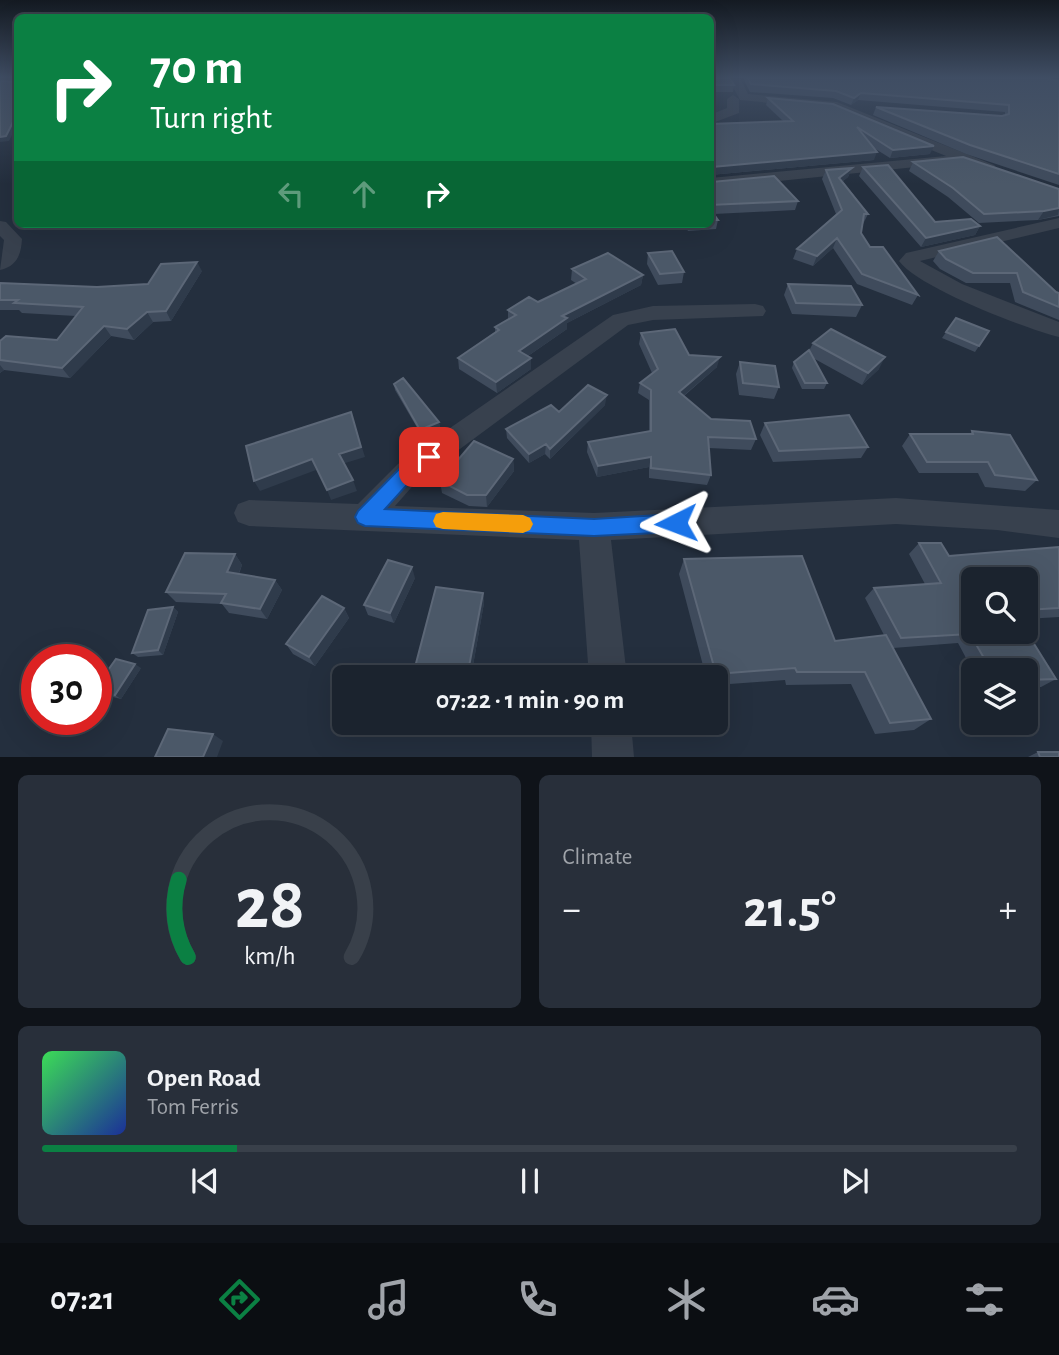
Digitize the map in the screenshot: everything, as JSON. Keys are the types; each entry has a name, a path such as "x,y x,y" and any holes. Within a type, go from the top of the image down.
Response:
{"street":[{"path":"853,113 960,159 998,171"},
{"path":"714,183 960,159"},
{"path":"1059,223 923,254 909,261 917,271 947,285 1059,330"},
{"path":"0,226 13,239 11,255 0,264"},
{"path":"365,517 408,472 621,320 653,313 755,311"},
{"path":"249,513 594,527 896,511 1059,524"},
{"path":"594,527 607,665"},
{"path":"612,735 614,757"}],"building":[{"path":"0,113 14,113 14,120 6,136 0,137"},
{"path":"785,113 855,113 934,146 893,150 857,127 877,152 714,167 714,124 793,121"},
{"path":"892,113 1002,116 1059,113 1059,174 970,145"},
{"path":"963,157 1059,189 1059,208 984,214 953,188 913,162"},
{"path":"888,165 935,222 971,219 980,226 926,238 863,167"},
{"path":"852,168 839,178 868,214 864,214 861,233 870,247 883,247 918,295 862,274 837,238 817,256 797,249 842,210 826,170"},
{"path":"774,176 798,201 714,205 714,182"},
{"path":"997,237 1059,293 1059,307 1023,292 1017,273 973,273 946,259 939,251"},
{"path":"672,251 684,272 660,274 648,253"},
{"path":"608,253 643,275 562,316 567,318 519,351 531,358 496,382 458,358 499,330 495,327 516,315 508,310 529,297 538,302 586,279 572,269"},
{"path":"197,262 166,311 147,312 127,329 104,326 62,368 0,360 0,341 6,336 57,340 83,307 0,300 0,283 97,287 148,284 161,264"},
{"path":"788,284 851,286 862,305 796,303"},
{"path":"956,318 989,331 979,346 946,332"},
{"path":"675,329 689,355 720,357 679,392 711,419 750,421 756,439 708,437 711,475 651,468 651,457 598,466 588,442 651,431 651,390 640,383 658,369 641,333"},
{"path":"831,329 885,357 868,373 813,343"},
{"path":"809,350 827,383 805,383 794,362"},
{"path":"740,362 775,366 779,387 743,383"},
{"path":"403,378 439,422 420,430 394,384"},
{"path":"588,385 607,395 550,449 546,444 529,454 506,429 551,405 559,412"},
{"path":"351,412 361,447 339,454 353,480 327,490 312,459 254,481 246,446"},
{"path":"849,415 868,447 779,451 765,423"},
{"path":"972,431 1010,435 1037,480 995,475 988,462 927,462 910,434 973,434"},
{"path":"474,441 513,459 486,495 467,495 440,481"},
{"path":"919,543 941,543 949,556 1059,547 1059,608 1038,609 1038,567 961,567 961,635 901,638 874,588 941,583"},
{"path":"185,553 235,554 227,572 275,580 260,609 221,603 226,594 166,592"},
{"path":"802,556 835,641 886,635 931,719 890,723 865,672 797,672 795,668 728,673 728,665 713,665 684,559"},
{"path":"388,560 412,567 390,613 364,605"},
{"path":"436,587 483,593 469,665 416,665"},
{"path":"322,596 344,608 309,657 286,644"},
{"path":"173,607 158,650 132,653 148,610"},
{"path":"976,644 1034,644 1056,679 1038,680 1038,658 984,658"},
{"path":"116,659 135,664 115,695 112,694 112,665"},
{"path":"168,729 213,734 203,757 155,757"},
{"path":"1038,752 1059,752 1059,757 1040,757"}],"slow traffic":[{"path":"443,521 523,524"}],"route":[{"path":"429,457 408,472 365,517 594,527 676,523"}]}
